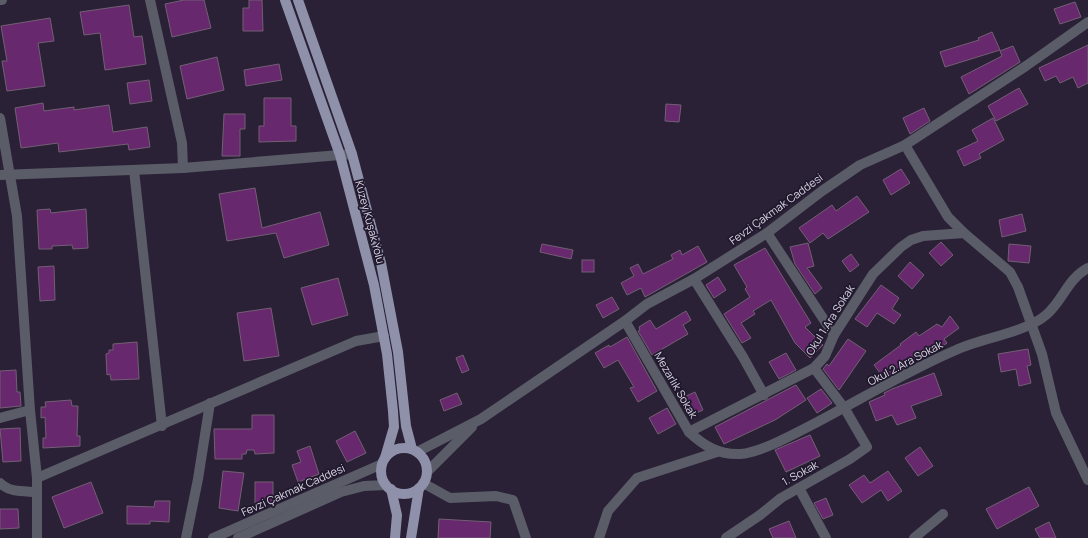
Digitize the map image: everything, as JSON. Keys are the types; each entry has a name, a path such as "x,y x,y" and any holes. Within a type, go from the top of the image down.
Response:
{"main road":[{"name":"Kuzey Kuşak Yolu","path":"284,0 340,155 374,284 387,354 394,428 384,461"},
{"name":"Kuzey Kuşak Yolu","path":"298,0 352,154 381,263 398,352 406,426 415,451"},
{"path":"395,538 397,515 389,487 381,471 384,461 397,449 415,451 425,461 427,472 421,486 411,538"},
{"path":"389,487 400,493 410,492 421,486"}],"street":[{"path":"150,0 182,143 183,168"},
{"name":"Fevzi Çakmak Caddesi","path":"481,418 648,304 694,280 766,233 822,191 860,165 905,145 1026,66 1088,22"},
{"path":"0,118 5,175 17,216 30,410 38,478 37,538"},
{"path":"905,145 948,217 964,233 1010,272 1018,287 1042,354 1056,413 1088,480"},
{"path":"5,175 183,168 352,154"},
{"path":"134,170 162,426"},
{"path":"766,233 834,335"},
{"name":"Okul 1.Ara Sokak","path":"689,432 764,395 814,368 825,356 834,335 873,274 901,247 912,240 923,236 964,233"},
{"name":"Okul 2.Ara Sokak","path":"717,452 742,454 781,440 845,409 910,371 957,349 1030,324 1046,315 1078,273 1088,268"},
{"path":"694,280 743,357 764,395"},
{"name":"Mezarlık Sokak","path":"625,321 689,432 701,443 717,452"},
{"path":"38,478 162,426 210,402 356,341 384,336"},
{"path":"814,368 845,409"},
{"path":"186,538 198,479 210,402"},
{"name":"1. Sokak","path":"726,538 748,524 781,498 850,459 867,447 845,409"},
{"path":"0,418 30,410"},
{"path":"415,451 481,418"},
{"path":"427,472 481,418"},
{"path":"599,538 608,511 637,478 717,452"},
{"name":"Fevzi Çakmak Caddesi","path":"213,538 384,461"},
{"path":"0,483 5,488 14,491 37,492"},
{"path":"238,538 340,492 364,486 389,487"},
{"path":"421,486 450,498 496,496 513,500 526,538"},
{"path":"799,488 826,538"},
{"path":"914,538 943,514"}],"building":[{"path":"184,0 204,0 211,28 172,37 165,4"},
{"path":"249,0 262,0 263,31 243,31 243,8 249,8"},
{"path":"1075,2 1081,17 1060,24 1054,9"},
{"path":"129,5 134,37 142,36 146,64 105,70 100,33 84,35 80,12"},
{"path":"50,18 54,41 38,43 45,86 7,91 2,61 7,61 1,26"},
{"path":"992,32 1000,50 945,67 940,52 979,40 978,38"},
{"path":"1088,45 1088,83 1078,88 1073,77 1060,83 1056,76 1045,81 1039,68"},
{"path":"1013,46 1020,62 969,94 961,77 1002,56 1000,51"},
{"path":"217,57 224,90 187,99 180,66"},
{"path":"279,64 282,80 246,86 244,70"},
{"path":"149,80 152,101 130,104 127,83"},
{"path":"1019,88 1028,104 996,121 988,106"},
{"path":"264,98 291,98 291,126 296,126 296,141 259,142 259,126 264,126"},
{"path":"43,103 44,111 74,107 74,110 109,105 113,132 147,127 150,147 129,150 128,144 59,152 58,143 21,148 15,108"},
{"path":"666,104 681,105 679,122 665,121"},
{"path":"924,108 930,121 910,134 903,118"},
{"path":"224,114 245,114 245,129 240,129 240,156 222,156"},
{"path":"993,118 1004,140 979,154 981,158 964,166 957,151 978,141 972,130"},
{"path":"901,169 910,183 891,195 883,180"},
{"path":"255,188 262,228 320,212 329,245 284,258 276,233 227,241 219,194"},
{"path":"857,196 869,212 828,239 823,233 810,243 799,228 832,205 836,211"},
{"path":"50,209 51,213 86,209 88,248 73,249 72,245 52,246 52,249 39,249 37,210"},
{"path":"1022,214 1026,231 1002,237 999,220"},
{"path":"941,242 953,255 941,266 929,253"},
{"path":"808,243 814,266 807,268 822,288 815,294 795,264 790,247"},
{"path":"542,244 573,250 571,259 540,252"},
{"path":"1009,244 1031,246 1029,263 1008,261"},
{"path":"698,246 707,262 645,297 641,288 627,295 621,283 634,276 630,268 638,264 643,274 673,259 671,255 680,250 682,255"},
{"path":"765,248 811,323 805,327 823,345 810,358 795,343 771,300 753,311 755,314 741,323 751,338 742,343 724,314 750,297 745,289 747,287 734,265"},
{"path":"851,254 859,265 850,272 842,261"},
{"path":"582,260 594,260 594,272 582,272"},
{"path":"910,262 924,275 912,289 898,276"},
{"path":"54,266 55,300 40,301 38,267"},
{"path":"718,277 726,290 714,298 706,285"},
{"path":"338,278 348,315 312,325 301,288"},
{"path":"881,285 899,298 892,309 901,315 894,324 877,313 867,327 855,319"},
{"path":"612,297 619,309 603,318 596,305"},
{"path":"271,308 279,356 244,361 237,313"},
{"path":"686,311 691,320 683,325 688,334 652,355 638,331 640,330 639,327 650,320 656,329"},
{"path":"950,316 959,328 944,339 947,343 934,353 930,349 912,362 913,363 884,378 874,365 916,332 919,336 937,324 942,327"},
{"path":"627,337 657,391 638,402 630,388 634,387 618,360 604,368 595,353 609,345 610,347"},
{"path":"848,339 866,351 839,390 823,369 827,364 829,366"},
{"path":"137,342 139,379 111,380 110,374 107,375 106,354 109,353 109,350 113,350 113,344"},
{"path":"1028,349 1031,365 1027,366 1031,383 1019,386 1016,369 1001,372 998,354"},
{"path":"786,353 796,370 779,379 769,362"},
{"path":"463,355 469,370 462,373 456,358"},
{"path":"16,370 17,392 20,392 21,406 0,408 0,371"},
{"path":"934,373 942,395 911,406 916,418 897,425 892,415 876,421 869,402 885,395 884,393 892,389"},
{"path":"796,385 806,400 775,420 724,444 715,427"},
{"path":"821,389 832,403 817,413 807,398"},
{"path":"695,392 703,410 689,416 682,398"},
{"path":"457,393 462,404 444,411 440,400"},
{"path":"71,400 72,406 78,406 77,436 80,436 80,446 43,448 43,438 46,438 45,417 41,418 41,407 46,407 45,402"},
{"path":"667,408 676,424 658,434 649,418"},
{"path":"252,415 274,415 274,453 255,454 254,450 247,450 246,454 242,454 242,459 215,459 214,429 252,429"},
{"path":"20,428 21,461 3,462 0,429"},
{"path":"355,431 366,453 347,462 336,441"},
{"path":"810,435 820,456 786,472 775,450"},
{"path":"310,446 319,474 298,482 292,465 301,462 297,451"},
{"path":"920,447 933,466 918,476 905,458"},
{"path":"223,471 244,473 238,511 219,508"},
{"path":"888,471 902,491 888,501 881,490 862,503 849,485 864,475 870,483"},
{"path":"91,482 103,513 64,528 52,497"},
{"path":"255,482 273,482 273,503 255,503"},
{"path":"1029,487 1039,506 997,529 986,509"},
{"path":"826,498 833,515 823,519 814,503"},
{"path":"155,501 170,501 169,522 150,521 150,524 127,524 127,506 154,507"},
{"path":"0,509 18,509 19,528 0,529"},
{"path":"439,519 491,522 490,538 438,538"},
{"path":"789,521 796,538 773,538 769,529"},
{"path":"1049,522 1056,538 1040,538 1035,529"}]}
